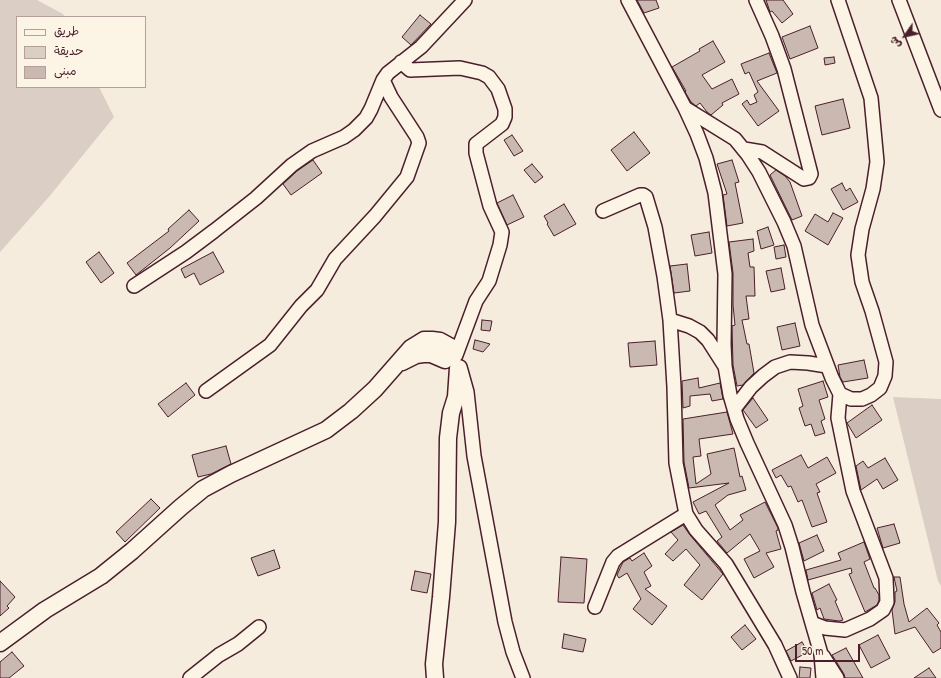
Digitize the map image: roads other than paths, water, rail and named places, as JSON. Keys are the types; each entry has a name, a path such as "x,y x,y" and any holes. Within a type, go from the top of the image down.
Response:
{"main road":[{"path":"0,643 45,610 101,576 203,489 231,474 326,430 351,411 375,389 397,364 416,355 431,354 453,362 456,397 451,413 448,438 448,493 445,557 434,664 435,678"}],"street":[{"path":"134,286 186,252 214,231 256,198 292,165 312,151 344,137 354,130 366,118 372,109 383,80 388,73 421,47 465,0"},
{"path":"628,0 686,108 706,158 715,193 725,274 724,344 725,366 730,395 751,454 785,525 821,654 823,678"},
{"path":"744,149 762,152 804,179 808,178 811,174 784,69 772,36 756,0"},
{"path":"838,0 871,98 877,162 872,197 859,242 858,255 862,282 872,311 886,362 885,376 880,388 872,395 857,400 852,400 840,394"},
{"path":"899,0 941,110"},
{"path":"401,62 412,70 460,68 482,72 489,77 498,89 506,109 506,117 502,124 476,144 476,153 490,206 502,232 500,245 489,281 476,302 453,362 466,392 476,463 503,614 513,652 523,678"},
{"path":"206,391 270,345 301,306 317,290 335,259 375,216 407,177 419,143 417,137 391,97 383,80"},
{"path":"686,108 736,139 759,172 784,222 794,246 812,325 827,366 840,394 838,418 854,491 886,578 887,602 883,610 870,619 845,630 825,628 812,623"},
{"path":"603,211 640,195 646,197 655,227 670,320 676,463 686,514 696,530 726,564 775,645 790,678"},
{"path":"670,320 689,326 700,332 708,340 725,366"},
{"path":"734,409 751,387 775,367 790,362 827,366"},
{"path":"595,607 612,562 623,553 686,514"},
{"path":"190,678 219,655 238,644 259,626"},
{"path":"821,654 836,678"}]}
